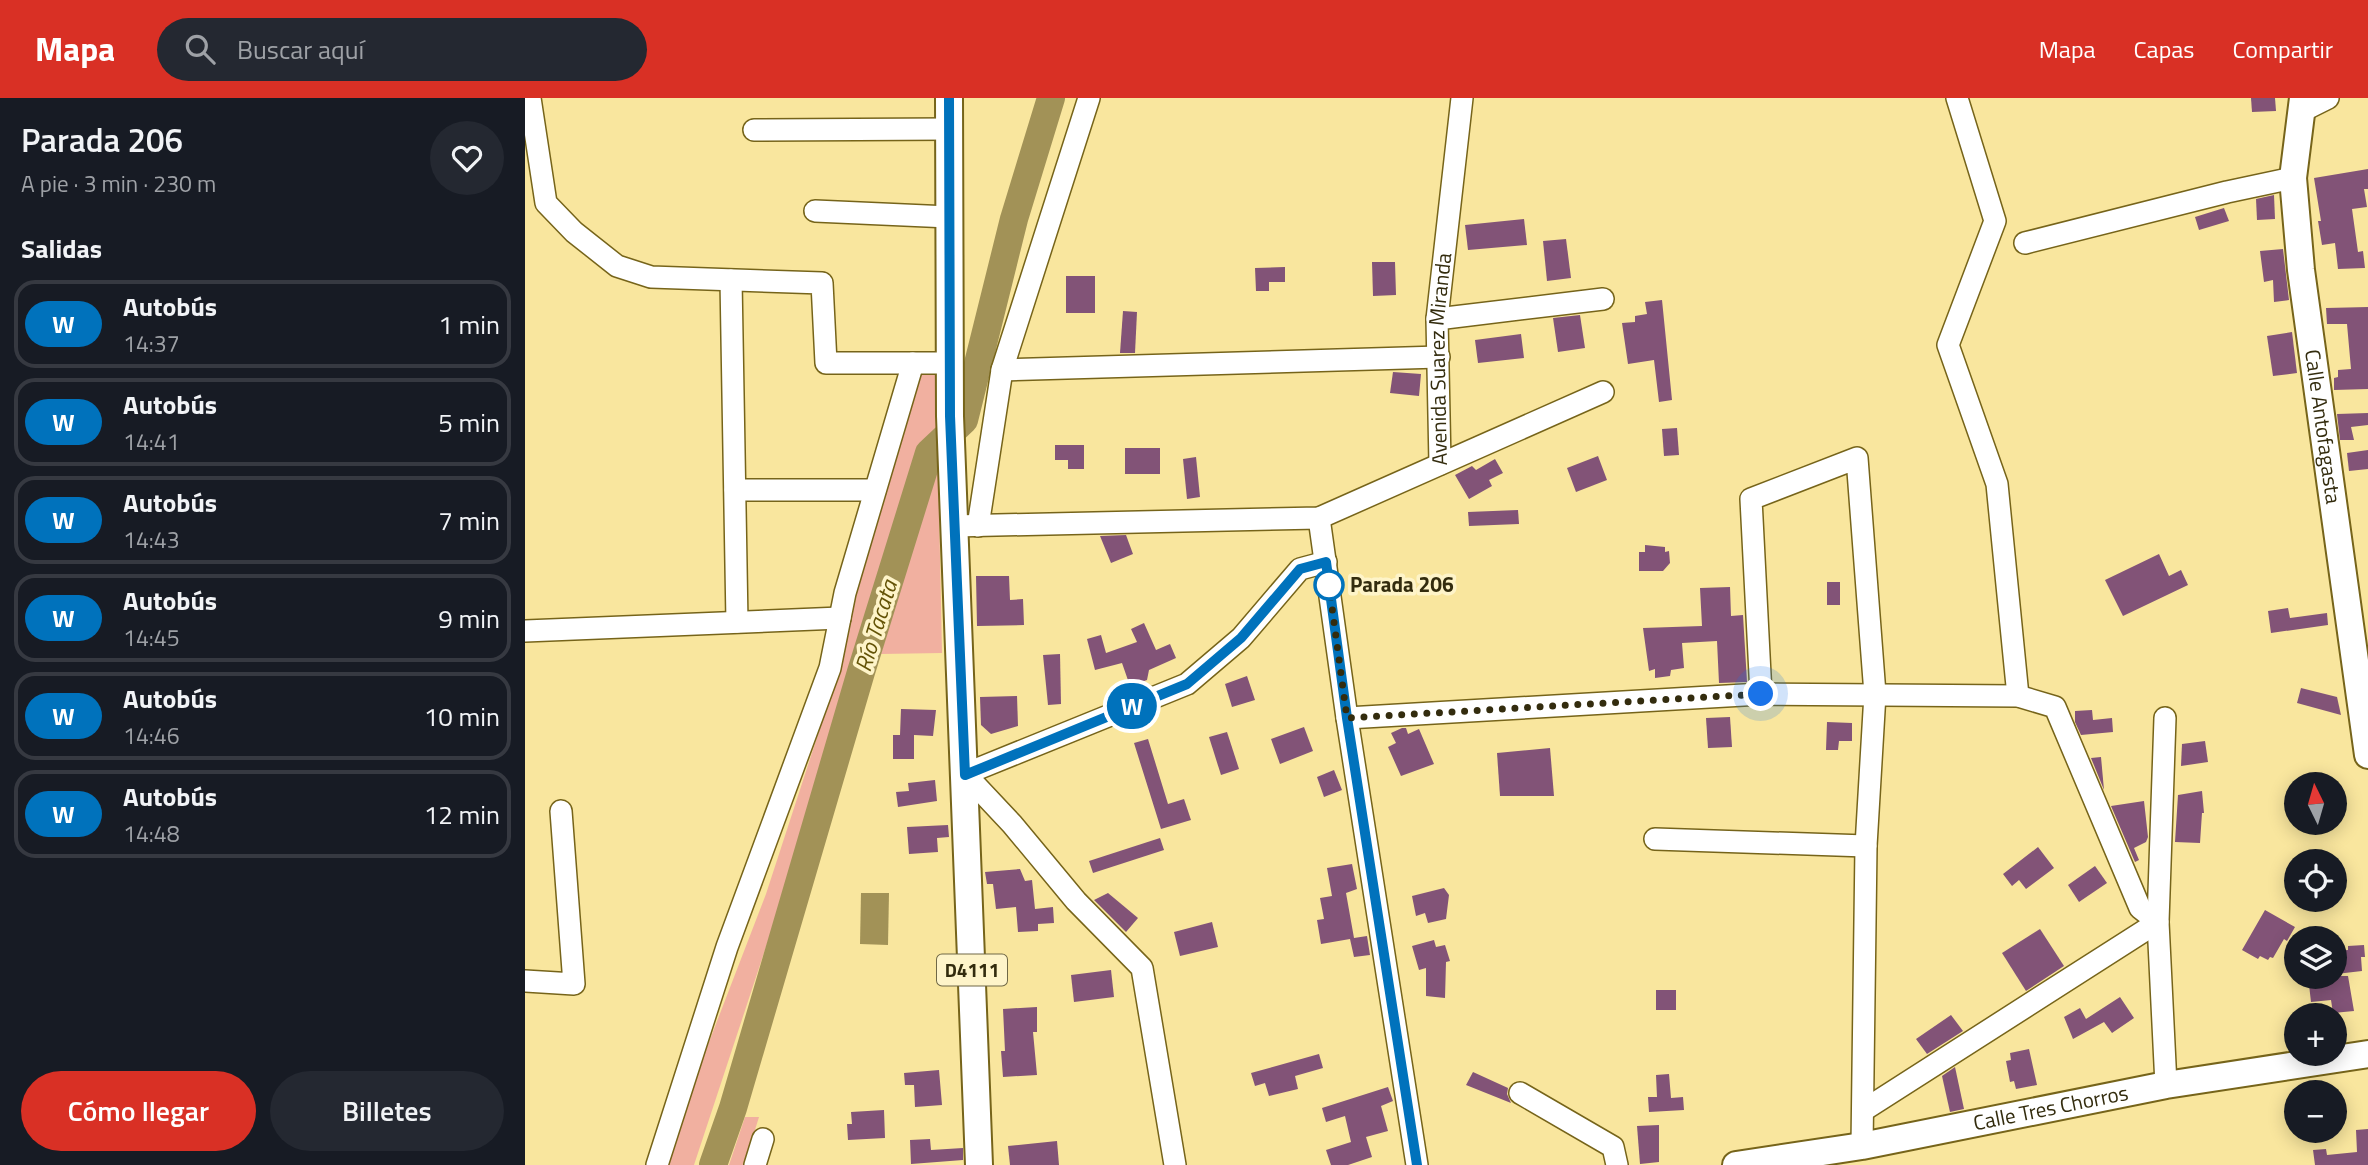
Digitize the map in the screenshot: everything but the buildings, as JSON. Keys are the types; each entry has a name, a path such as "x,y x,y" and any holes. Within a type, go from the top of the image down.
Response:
{"main road":[{"name":"D4111","path":"949,98 950,416 952,459 966,526 965,775 979,1165"},
{"name":"Calle Antofagasta","path":"2303,104 2294,178 2301,270 2368,755"},
{"name":"Calle Tres Chorros","path":"1736,1165 1862,1146 2166,1084 2368,1054"}],"street":[{"path":"530,98 535,202 617,266 651,277 823,283 826,363 950,363"},
{"path":"1089,98 1002,370 966,526 1319,517 1347,718 1417,1165"},
{"name":"Avenida Suarez Miranda","path":"1319,517 1440,464 1437,319 1462,98"},
{"path":"1957,98 1995,221 1948,345 1997,484 2018,696"},
{"path":"2303,104 2328,98"},
{"path":"754,130 950,129"},
{"path":"2025,243 2227,192 2294,178"},
{"path":"815,211 949,217"},
{"path":"731,280 737,622"},
{"path":"1437,319 1604,299"},
{"path":"1002,370 1439,357"},
{"path":"657,1165 727,947 830,668 845,593 913,363"},
{"path":"1440,464 1603,393"},
{"path":"1761,694 1751,499 1857,458 1875,694 1866,846 1862,1146"},
{"path":"735,490 875,490"},
{"path":"1175,1165 1142,968 1076,901 1012,824 965,775 1187,684 1241,638 1300,569 1326,562"},
{"path":"525,631 840,618"},
{"path":"1347,718 1761,694 2018,696 2055,707 2140,908 2158,922"},
{"path":"2165,718 2158,922 2166,1084"},
{"path":"525,981 574,984 561,811"},
{"path":"1655,839 1866,846"},
{"path":"1864,1110 2158,922"},
{"path":"1520,1093 1613,1147 1617,1165"},
{"path":"755,1165 763,1139"}],"shaded area":[{"path":"919,369 936,369 937,438 926,443 790,874 694,1165 667,1165 694,1081 766,894 838,673 853,596"},
{"path":"938,460 942,653 881,654"},
{"path":"861,893 889,893 888,945 860,944"},
{"path":"745,1117 759,1117 744,1165 729,1165"}],"waterway":[{"name":"Río Tacata","path":"713,1165 733,1108 861,672 929,453 964,420 1014,219 1051,98"}],"bus line":[{"name":"W","path":"949,98 950,416 965,775 1187,684 1241,638 1300,569 1326,562 1347,718 1417,1165"}],"place":[{"name":"Parada 206","path":"1329,585"}],"route":[{"path":"1329,585 1347,718 1761,694"}]}
